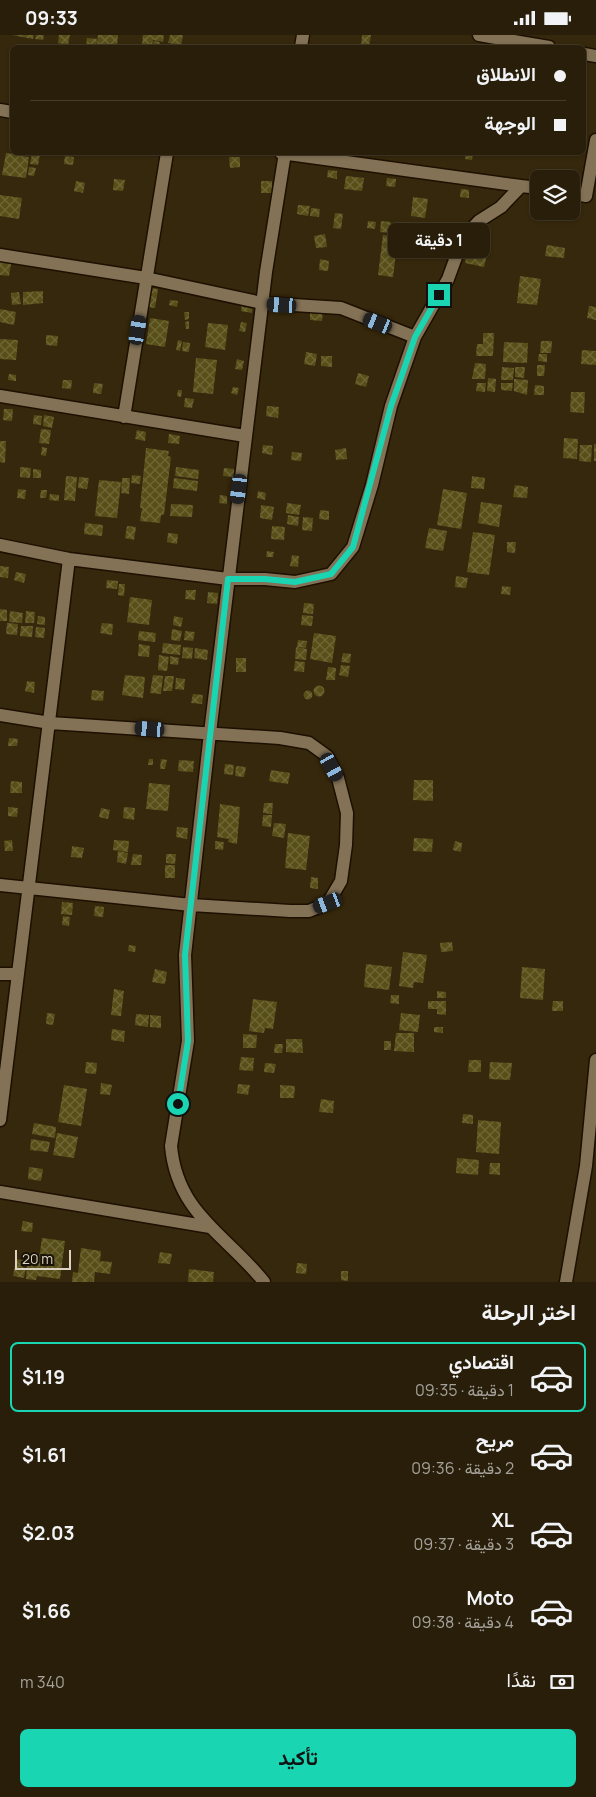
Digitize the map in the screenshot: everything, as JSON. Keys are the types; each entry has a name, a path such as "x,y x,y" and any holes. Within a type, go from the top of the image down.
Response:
{"street":[{"path":"479,35 537,45"},
{"path":"580,195 586,196 596,141"},
{"path":"124,417 167,155"},
{"path":"264,1282 197,1214 189,1201 172,1161 170,1146 188,1041 185,955 190,905 245,436 262,303 285,155"},
{"path":"299,155 530,187"},
{"path":"0,545 69,559 228,579 265,579 295,582 331,574 353,547 391,406 415,337 448,279 463,238 479,221 501,207 521,186"},
{"path":"0,255 146,278 262,303 341,308 415,337"},
{"path":"0,396 245,436"},
{"path":"0,1120 69,559"},
{"path":"0,715 50,723 280,738 309,743 327,756 338,777 347,813 346,845 341,881 328,903 309,911 190,905 0,885"},
{"path":"0,974 18,974"},
{"path":"566,1282 586,1166 596,1060"},
{"path":"0,1192 210,1227"}],"building":[{"path":"12,35 34,35 33,39"},
{"path":"36,35 44,35 43,40 35,39"},
{"path":"59,35 70,35 68,45 58,43"},
{"path":"98,35 118,35 117,45 97,44"},
{"path":"143,35 164,35 163,42 153,40 152,45 142,44"},
{"path":"170,35 183,35 181,45 168,43"},
{"path":"362,35 371,35 369,45 361,45"},
{"path":"87,38 97,39 96,45 86,45"},
{"path":"154,41 160,42 159,45 153,45"},
{"path":"6,153 29,157 26,178 2,175"},
{"path":"32,155 40,155 38,165 30,164"},
{"path":"465,155 473,155 472,160 465,159"},
{"path":"65,156 74,157 73,165 64,164"},
{"path":"229,157 240,157 240,167 230,168"},
{"path":"29,167 36,168 34,176 28,175"},
{"path":"328,170 337,171 337,179 327,177"},
{"path":"346,176 364,178 362,191 344,189"},
{"path":"387,178 396,179 395,187 386,186"},
{"path":"114,179 125,180 123,191 113,190"},
{"path":"76,181 85,183 83,193 74,191"},
{"path":"261,181 272,181 272,193 261,193"},
{"path":"461,189 469,190 469,198 460,197"},
{"path":"0,195 22,198 19,219 0,216"},
{"path":"413,197 428,199 425,218 411,216"},
{"path":"298,205 310,206 308,216 297,214"},
{"path":"311,208 320,209 319,217 310,216"},
{"path":"335,213 343,214 341,229 333,228"},
{"path":"368,221 376,222 375,229 367,228"},
{"path":"381,221 391,222 390,233 380,232"},
{"path":"407,225 417,226 416,235 406,234"},
{"path":"325,234 327,247 316,248 314,236"},
{"path":"383,235 398,237 393,277 378,275"},
{"path":"412,236 419,237 418,244 411,243"},
{"path":"470,242 489,246 484,267 465,263"},
{"path":"547,245 565,248 564,258 545,256"},
{"path":"320,259 329,261 328,271 319,270"},
{"path":"0,262 11,264 9,276 0,275"},
{"path":"520,276 541,279 537,305 517,303"},
{"path":"149,288 158,289 155,308 146,307"},
{"path":"43,291 43,303 23,305 23,292"},
{"path":"19,292 21,304 12,305 11,293"},
{"path":"170,300 178,301 177,307 169,305"},
{"path":"242,302 253,303 252,313 241,311"},
{"path":"589,306 596,307 596,320 587,318"},
{"path":"0,309 16,312 14,325 0,322"},
{"path":"310,310 323,311 322,321 310,320"},
{"path":"184,312 189,312 189,319 185,320"},
{"path":"150,318 169,321 165,347 146,344"},
{"path":"189,321 189,329 186,329 185,322"},
{"path":"241,322 247,323 245,332 239,331"},
{"path":"208,323 228,325 225,350 205,347"},
{"path":"483,333 494,333 493,356 476,356 477,344 483,344"},
{"path":"46,335 58,336 57,346 46,345"},
{"path":"0,339 18,340 16,360 0,359"},
{"path":"178,340 182,341 180,351 176,350"},
{"path":"541,341 552,341 551,353 540,353"},
{"path":"183,342 190,343 189,352 182,351"},
{"path":"504,342 528,343 527,363 503,362"},
{"path":"582,350 596,351 596,365 581,364"},
{"path":"306,352 317,354 315,366 304,364"},
{"path":"539,354 547,354 547,362 538,361"},
{"path":"321,356 332,356 332,367 321,366"},
{"path":"196,358 217,360 213,394 193,392"},
{"path":"237,359 244,361 242,370 235,369"},
{"path":"475,363 486,364 485,379 472,379"},
{"path":"537,365 545,365 544,376 537,376"},
{"path":"502,367 514,368 513,380 501,380"},
{"path":"515,367 525,367 524,378 515,377"},
{"path":"358,373 369,376 366,387 355,384"},
{"path":"9,374 16,375 16,381 8,380"},
{"path":"488,378 496,379 495,392 487,391"},
{"path":"514,379 528,380 527,395 514,391"},
{"path":"63,380 72,380 71,389 62,388"},
{"path":"94,383 103,384 101,394 93,393"},
{"path":"477,383 486,383 485,392 476,391"},
{"path":"501,383 513,383 512,391 501,390"},
{"path":"535,385 544,386 544,395 534,395"},
{"path":"233,387 239,388 237,395 231,393"},
{"path":"178,390 182,390 181,397 177,396"},
{"path":"571,392 585,392 584,413 570,412"},
{"path":"185,398 194,399 192,408 184,407"},
{"path":"267,406 279,407 278,418 266,416"},
{"path":"4,409 13,409 12,421 3,420"},
{"path":"34,415 42,416 41,425 33,424"},
{"path":"44,415 54,417 52,428 43,426"},
{"path":"41,429 51,430 49,444 39,443"},
{"path":"137,430 146,432 145,441 135,439"},
{"path":"169,434 180,436 179,444 168,443"},
{"path":"564,438 578,439 577,459 563,458"},
{"path":"0,441 6,441 5,463 0,462"},
{"path":"594,444 596,444 596,461 594,461"},
{"path":"263,445 273,446 272,455 262,453"},
{"path":"580,445 592,445 591,462 579,461"},
{"path":"42,447 47,448 46,456 41,455"},
{"path":"146,448 169,451 168,456 171,457 164,515 161,515 160,523 140,521"},
{"path":"346,448 347,459 336,460 335,450"},
{"path":"292,452 302,453 301,461 291,460"},
{"path":"20,467 31,468 30,478 20,477"},
{"path":"176,467 199,470 198,479 175,476"},
{"path":"224,468 234,469 234,477 223,476"},
{"path":"33,469 41,470 41,478 33,478"},
{"path":"132,475 141,476 140,484 131,483"},
{"path":"66,476 77,477 75,501 64,500"},
{"path":"472,476 485,478 484,489 471,488"},
{"path":"79,477 89,478 87,489 78,488"},
{"path":"122,478 130,478 129,494 121,493"},
{"path":"174,478 198,481 197,491 173,488"},
{"path":"99,480 121,482 117,518 95,516"},
{"path":"515,485 528,487 527,498 513,497"},
{"path":"18,489 26,490 25,499 17,498"},
{"path":"443,489 467,493 461,529 437,525"},
{"path":"41,490 47,490 46,498 40,498"},
{"path":"258,491 266,493 265,500 257,498"},
{"path":"50,494 59,495 59,501 49,500"},
{"path":"220,495 227,496 227,504 219,503"},
{"path":"481,502 502,505 499,527 478,523"},
{"path":"287,503 301,505 299,515 286,513"},
{"path":"171,504 193,505 192,517 170,516"},
{"path":"261,505 274,507 272,520 260,518"},
{"path":"320,510 329,511 329,520 319,519"},
{"path":"288,515 299,517 298,526 287,524"},
{"path":"303,517 313,518 312,531 302,530"},
{"path":"85,523 103,525 102,536 84,534"},
{"path":"127,526 136,527 134,540 125,538"},
{"path":"272,526 285,527 284,540 271,539"},
{"path":"429,528 447,531 443,551 425,548"},
{"path":"473,532 495,535 489,575 467,572"},
{"path":"168,533 178,534 177,544 167,542"},
{"path":"507,542 516,542 515,553 507,552"},
{"path":"267,551 274,552 273,557 266,557"},
{"path":"292,555 299,556 298,567 290,566"},
{"path":"0,566 9,567 8,578 0,577"},
{"path":"16,572 26,574 24,583 14,580"},
{"path":"456,576 468,578 466,588 455,587"},
{"path":"107,580 118,581 117,589 106,588"},
{"path":"119,584 125,584 124,596 118,595"},
{"path":"502,586 511,587 510,595 501,594"},
{"path":"186,590 196,590 195,600 185,599"},
{"path":"208,592 218,593 217,604 207,603"},
{"path":"130,597 152,600 149,625 127,622"},
{"path":"304,603 314,604 313,614 303,613"},
{"path":"0,609 7,610 7,621 0,621"},
{"path":"10,611 23,613 22,623 9,622"},
{"path":"26,611 35,612 34,623 25,623"},
{"path":"302,615 313,616 312,626 301,625"},
{"path":"38,616 45,617 45,625 37,624"},
{"path":"174,616 183,618 181,627 173,625"},
{"path":"7,623 18,624 17,635 6,634"},
{"path":"102,623 113,624 112,635 100,633"},
{"path":"21,626 33,626 32,637 20,636"},
{"path":"36,627 45,628 44,638 35,637"},
{"path":"172,629 182,631 180,641 171,640"},
{"path":"139,631 156,633 155,642 138,640"},
{"path":"185,631 195,632 193,641 184,640"},
{"path":"314,633 336,636 332,663 310,659"},
{"path":"298,640 307,641 306,648 297,647"},
{"path":"163,643 181,645 180,655 162,653"},
{"path":"139,644 150,646 149,657 138,656"},
{"path":"183,647 193,648 192,659 182,658"},
{"path":"296,647 307,649 306,660 295,659"},
{"path":"195,648 208,650 207,660 194,658"},
{"path":"343,653 351,654 350,663 341,662"},
{"path":"159,655 169,657 167,671 158,670"},
{"path":"170,656 179,658 178,665 170,664"},
{"path":"236,658 246,658 246,672 236,672"},
{"path":"295,661 305,662 304,672 294,671"},
{"path":"341,665 350,666 348,677 339,675"},
{"path":"328,667 336,668 335,680 326,680"},
{"path":"125,675 145,677 143,698 122,695"},
{"path":"153,675 163,676 161,694 150,693"},
{"path":"165,676 174,676 172,691 163,691"},
{"path":"176,678 185,679 184,690 175,689"},
{"path":"27,681 35,682 34,693 25,691"},
{"path":"319,685 325,691 319,697 313,691"},
{"path":"92,690 104,691 103,701 91,700"},
{"path":"308,691 312,695 308,699 304,695"},
{"path":"193,694 203,695 202,704 191,703"},
{"path":"9,738 18,739 17,746 8,746"},
{"path":"149,759 153,759 153,765 148,765"},
{"path":"161,759 167,760 165,769 160,769"},
{"path":"179,760 194,761 193,772 178,771"},
{"path":"225,764 234,765 233,775 224,774"},
{"path":"236,766 246,767 244,777 235,776"},
{"path":"271,770 290,773 288,784 269,781"},
{"path":"414,780 433,780 433,801 413,800"},
{"path":"11,781 22,782 22,793 10,793"},
{"path":"149,783 170,785 168,811 146,809"},
{"path":"264,803 273,803 272,814 263,813"},
{"path":"220,804 240,807 237,844 228,842 229,839 217,837"},
{"path":"8,807 18,808 17,817 8,816"},
{"path":"124,807 135,808 134,820 123,818"},
{"path":"101,808 110,810 108,819 99,817"},
{"path":"263,815 272,815 271,827 262,826"},
{"path":"274,823 286,824 284,838 272,836"},
{"path":"177,827 188,828 187,839 176,837"},
{"path":"288,833 310,836 306,870 285,868"},
{"path":"414,838 433,839 432,852 413,851"},
{"path":"12,840 13,851 5,851 4,841"},
{"path":"114,840 129,841 128,852 113,850"},
{"path":"215,841 224,842 223,850 215,849"},
{"path":"455,841 462,843 461,852 453,850"},
{"path":"72,846 84,848 82,858 71,857"},
{"path":"118,851 128,853 126,864 117,862"},
{"path":"133,854 142,855 141,865 131,865"},
{"path":"166,854 176,854 175,864 166,863"},
{"path":"165,865 175,865 175,878 165,878"},
{"path":"311,877 318,878 318,889 310,888"},
{"path":"62,902 73,903 72,915 61,914"},
{"path":"95,906 104,907 103,917 94,916"},
{"path":"63,916 70,917 69,926 62,925"},
{"path":"452,942 453,951 441,952 440,943"},
{"path":"129,945 136,946 135,952 128,951"},
{"path":"403,952 427,955 423,983 414,982 413,988 399,986"},
{"path":"366,964 392,967 389,990 364,987"},
{"path":"522,967 545,969 543,1000 520,998"},
{"path":"155,969 167,972 165,984 152,982"},
{"path":"114,989 124,991 121,1016 111,1015"},
{"path":"437,991 446,992 446,998 437,998"},
{"path":"391,995 399,995 399,1004 390,1003"},
{"path":"253,999 277,1002 273,1029 265,1028 264,1033 249,1031"},
{"path":"428,1001 446,1001 446,1015 437,1014 437,1009 428,1009"},
{"path":"553,1001 563,1001 563,1011 552,1011"},
{"path":"47,1013 55,1014 53,1025 46,1024"},
{"path":"401,1013 420,1015 418,1032 399,1030"},
{"path":"136,1014 149,1015 148,1027 135,1025"},
{"path":"150,1015 161,1016 161,1028 150,1027"},
{"path":"434,1027 443,1027 443,1033 434,1032"},
{"path":"112,1029 125,1031 124,1042 111,1040"},
{"path":"396,1033 414,1033 414,1052 394,1051"},
{"path":"243,1034 257,1035 256,1048 243,1048"},
{"path":"286,1039 302,1039 303,1053 286,1052"},
{"path":"384,1041 391,1041 391,1050 384,1050"},
{"path":"275,1044 283,1044 282,1053 274,1053"},
{"path":"241,1057 254,1058 253,1071 239,1070"},
{"path":"469,1060 481,1060 481,1072 468,1072"},
{"path":"86,1062 97,1063 96,1074 85,1073"},
{"path":"490,1062 512,1063 510,1080 489,1079"},
{"path":"265,1063 276,1064 274,1073 264,1072"},
{"path":"101,1083 112,1085 110,1095 100,1094"},
{"path":"238,1084 250,1085 248,1095 237,1093"},
{"path":"64,1085 87,1089 81,1126 58,1122"},
{"path":"280,1085 295,1086 294,1098 280,1098"},
{"path":"321,1099 334,1101 333,1113 319,1112"},
{"path":"463,1114 473,1115 473,1124 462,1123"},
{"path":"478,1120 501,1122 499,1154 476,1152"},
{"path":"34,1123 56,1127 55,1138 32,1134"},
{"path":"57,1133 78,1137 74,1158 53,1155"},
{"path":"31,1139 50,1142 48,1152 30,1150"},
{"path":"457,1158 479,1160 478,1175 456,1173"},
{"path":"490,1163 500,1163 500,1175 489,1174"},
{"path":"29,1167 43,1169 41,1181 28,1179"},
{"path":"23,1221 33,1223 32,1232 21,1231"},
{"path":"42,1238 65,1241 60,1279 37,1276 36,1280 26,1279 27,1265 38,1266"},
{"path":"81,1248 101,1251 100,1261 112,1262 110,1274 95,1272 94,1282 72,1282 73,1272 78,1273"},
{"path":"160,1252 172,1254 170,1264 158,1263"},
{"path":"16,1259 23,1260 22,1267 26,1268 24,1278 13,1276"},
{"path":"297,1263 307,1264 306,1274 296,1273"},
{"path":"189,1269 214,1272 213,1282 188,1282"},
{"path":"341,1271 348,1271 348,1281 341,1280"}],"route":[{"path":"178,1104 188,1041 189,1012 185,955 228,579 265,579 295,582 331,574 353,547 372,485 391,406 415,337 439,295"}]}
